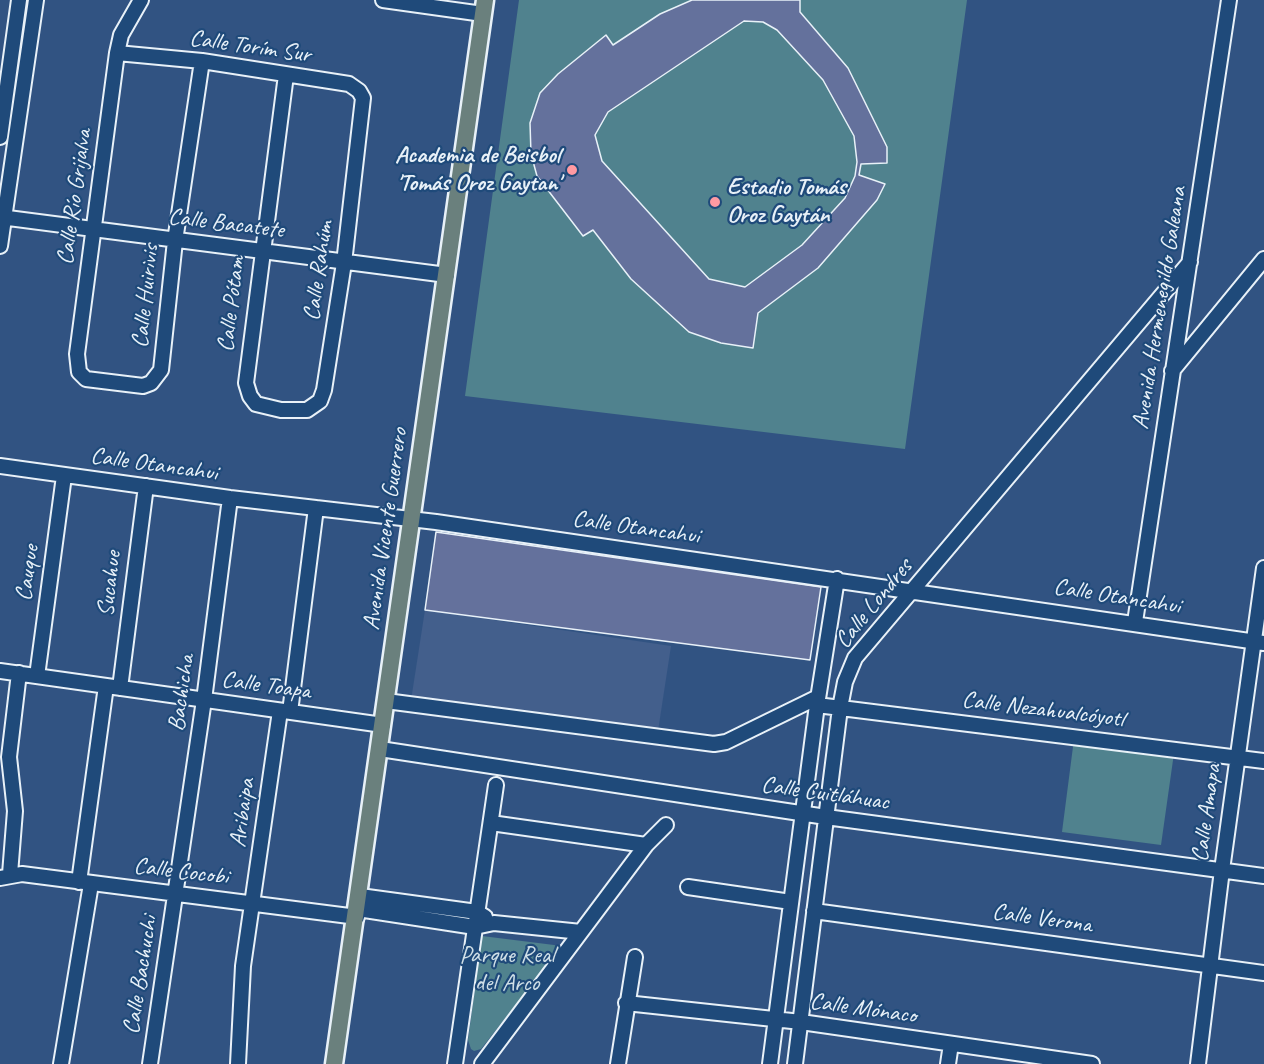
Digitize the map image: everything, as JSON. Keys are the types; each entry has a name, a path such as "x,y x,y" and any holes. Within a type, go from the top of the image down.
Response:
{"main road":[{"name":"Avenida Vicente Guerrero","path":"334,1064 359,908 484,7"}],"street":[{"path":"0,137 19,0"},
{"path":"0,246 2,217 36,0"},
{"name":"Calle Río Grijalva","path":"109,384 82,377 77,364 117,53 121,35 141,0"},
{"path":"383,0 484,7"},
{"name":"Avenida Hermenegildo Galeana","path":"1135,622 1229,0"},
{"name":"Calle Torím Sur","path":"117,53 202,61 349,84 359,91 364,104"},
{"name":"Calle Huirivis","path":"109,384 143,386 151,383 161,369 175,241 202,61"},
{"name":"Calle Pótam","path":"281,410 256,404 246,389 261,251 286,75"},
{"name":"Calle Rahúm","path":"281,410 307,410 322,396 344,263 364,104"},
{"name":"Calle Bacatete","path":"2,217 447,275"},
{"name":"Calle Londres","path":"795,1064 840,708 845,682 855,658 1190,262"},
{"path":"1172,371 1262,265"},
{"name":"Calle Otancahui","path":"0,466 230,498 412,519 1135,622 1258,642"},
{"name":"Cauque","path":"37,676 64,476"},
{"name":"Sucahue","path":"61,1064 113,688 146,486"},
{"name":"Bachicha","path":"176,893 230,498"},
{"name":"Aribaipa","path":"238,1064 243,966 316,508"},
{"name":"Calle Amapa","path":"1198,1064 1237,757 1258,642 1264,568"},
{"name":"Calle Londres","path":"770,1064 817,701 837,579"},
{"name":"Calle Toapa","path":"0,671 383,725"},
{"path":"3,878 15,811 9,758 18,673"},
{"path":"386,701 714,744 726,742 817,701"},
{"name":"Calle Nezahualcóyotl","path":"817,701 840,708 1264,761"},
{"name":"Calle Cuitláhuac","path":"381,749 802,814 1264,876"},
{"path":"455,1064 496,784"},
{"path":"491,823 646,845"},
{"path":"482,1064 646,845 666,825"},
{"name":"Calle Cocobi","path":"3,878 85,883 253,904 359,908"},
{"path":"688,886 791,902"},
{"name":"Calle Bachuchi","path":"150,1064 176,893"},
{"path":"359,908 477,912 494,923"},
{"path":"359,908 475,927 494,923 581,932"},
{"name":"Calle Verona","path":"814,911 1264,973"},
{"path":"618,1064 635,957"},
{"name":"Calle Mónaco","path":"626,1003 801,1022 1051,1061 1092,1064"},
{"path":"948,1064 951,1044"}],"shaded area":[{"path":"425,610 671,646 656,744 410,707"}],"green space":[{"name":"Estadio Tomás Oroz Gaytán","path":"519,0 967,0 905,449 465,396"},
{"path":"1074,739 1174,753 1161,845 1062,832"},
{"name":"Parque Real del Arco","path":"482,936 562,946 481,1049 474,1051 468,1040"}],"building":[{"name":"Academia de Beisbol 'Tomás Oroz Gaytan'","path":"692,0 800,0 800,12 848,68 887,147 887,163 861,164 859,175 885,184 877,200 818,268 758,313 753,348 721,343 689,332 631,279 593,230 583,236 537,176 531,154 530,123 540,93 558,74 606,35 613,45 660,14","holes":["744,21 763,22 777,30 823,80 854,136 857,162 855,176 845,198 802,245 745,287 709,279 602,161 595,135 608,112"]},
{"path":"436,532 821,587 810,660 425,610"}],"place":[{"name":"Academia de Beisbol 'Tomás Oroz Gaytan'","path":"572,170"},
{"name":"Estadio Tomás Oroz Gaytán","path":"715,202"}]}
